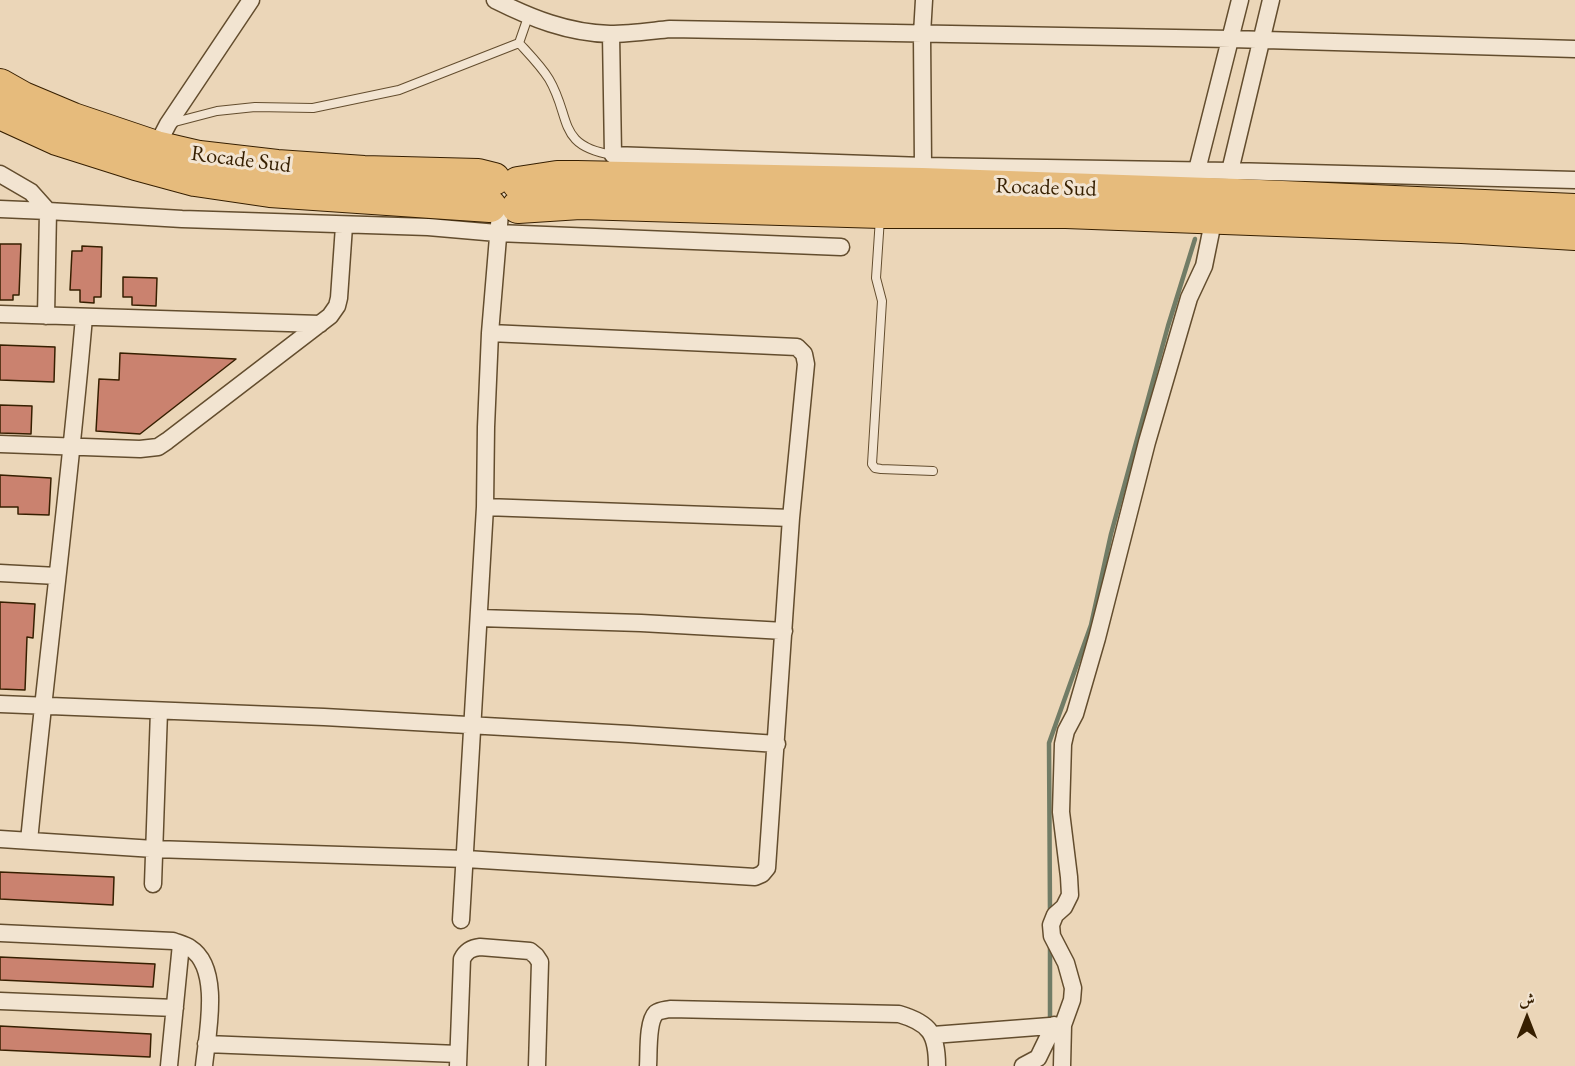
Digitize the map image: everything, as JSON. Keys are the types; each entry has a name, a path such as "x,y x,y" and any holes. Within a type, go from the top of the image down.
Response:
{"highway":[{"name":"Rocade Sud","path":"0,85 23,98 73,119 162,136 199,157 256,164 376,173 478,176 503,203"},
{"name":"Rocade Sud","path":"0,113 57,139 136,165 195,180 270,191 503,203 580,203 881,212 1066,212 1575,234"},
{"name":"Rocade Sud","path":"503,203 557,177 577,177 922,184 1575,210"}],"street":[{"path":"162,136 251,0"},
{"path":"495,0 528,16 561,27 611,34 670,29 1231,39 1575,49"},
{"path":"923,166 924,0"},
{"path":"1197,170 1240,0"},
{"path":"1230,171 1271,0"},
{"path":"611,34 613,155 923,166 1197,170 1575,180"},
{"path":"0,174 31,192 48,211 46,316"},
{"path":"461,920 485,507 490,333 503,203"},
{"path":"0,208 344,226 428,227 503,203 841,247"},
{"path":"1023,1066 1038,1058 1072,1000 1073,988 1066,963 1052,936 1051,925 1055,915 1064,907 1070,896 1061,812 1063,744 1097,638 1147,442 1189,298 1204,266 1214,217"},
{"path":"0,444 73,448 158,447 330,316 337,306 344,226"},
{"path":"0,314 320,324"},
{"path":"29,841 42,706 73,448 84,317"},
{"path":"0,839 154,849 466,859 755,877 762,874 767,868 791,518 806,364 804,354 797,347 490,333"},
{"path":"485,507 791,518"},
{"path":"0,573 57,576"},
{"path":"479,618 641,623 784,631"},
{"path":"0,705 324,717 777,744"},
{"path":"153,884 159,711"},
{"path":"0,933 172,941 191,948 206,970 211,990 204,1066"},
{"path":"169,1066 181,944"},
{"path":"206,1044 458,1060 461,968 465,953 472,948 480,947 530,951 540,962 537,1066"},
{"path":"0,1000 175,1008"},
{"path":"648,1066 651,1025 654,1016 659,1011 670,1009 899,1014 925,1024 933,1035 937,1051 936,1066"},
{"path":"933,1035 1058,1025"},
{"path":"1058,1025 1062,1066"}],"lane":[{"path":"519,43 528,16"},
{"path":"162,136 217,111 255,107 314,108 399,90 519,43"},
{"path":"519,43 549,80 573,139 593,152 613,155"},
{"path":"881,212 876,278 882,301 872,464 881,470 933,471"}],"building":[{"path":"0,244 21,244 19,295 13,295 13,300 0,300"},
{"path":"82,246 102,247 101,297 94,297 94,303 80,302 80,290 70,290 72,251 82,251"},
{"path":"123,277 157,278 156,306 132,305 132,297 123,297"},
{"path":"0,345 55,347 54,382 0,380"},
{"path":"120,353 236,359 140,434 96,431 99,379 119,380"},
{"path":"0,405 32,406 31,434 0,433"},
{"path":"0,475 51,478 49,515 18,514 18,507 0,507"},
{"path":"0,602 35,604 33,638 27,637 25,690 0,689"},
{"path":"0,872 114,877 113,905 0,899"},
{"path":"0,957 155,964 153,987 0,980"},
{"path":"0,1026 151,1034 150,1057 0,1050"}],"waterway":[{"path":"1050,915 1049,743 1091,625 1111,534 1168,326 1195,239"},
{"path":"1050,944 1050,1017"}]}
